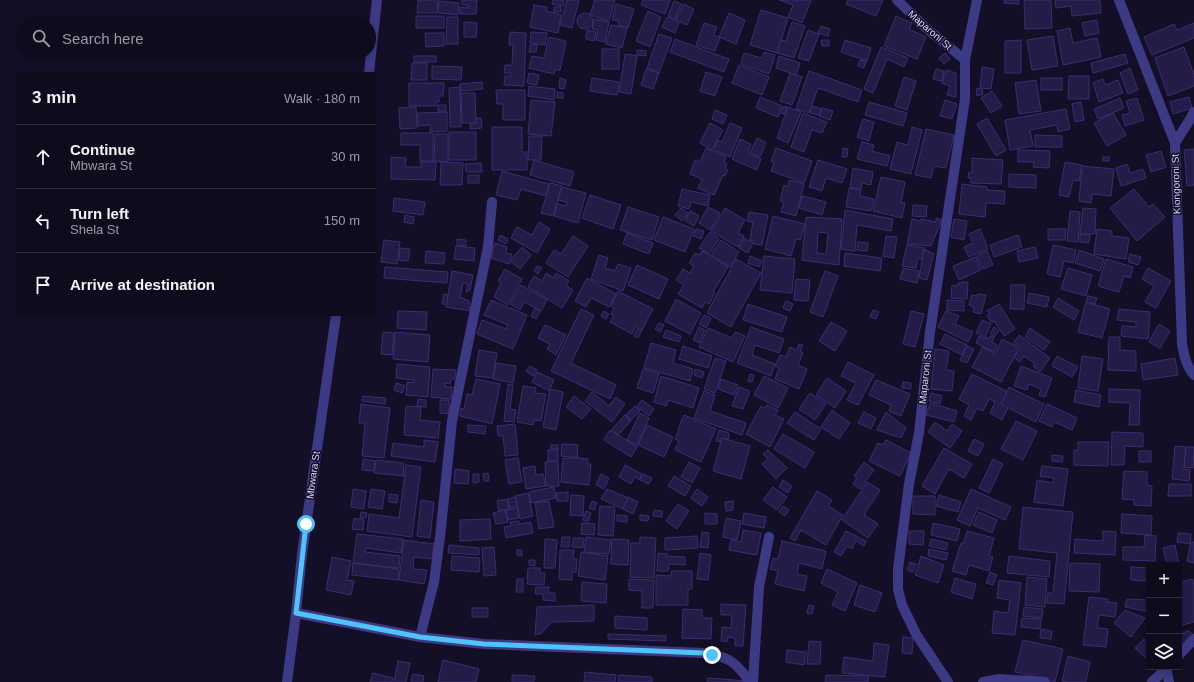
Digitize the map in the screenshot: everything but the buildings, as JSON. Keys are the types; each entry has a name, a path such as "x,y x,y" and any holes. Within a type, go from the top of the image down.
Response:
{"street":[{"path":"375,16 377,0"},
{"name":"Maparoni St","path":"897,0 926,28 965,60"},
{"name":"Maparoni St","path":"948,682 916,634 902,605 898,589 898,569 909,484 919,433 930,332 965,99 965,60 976,0"},
{"name":"Kiongoroni St","path":"1119,0 1175,143 1182,344 1185,359 1194,375"},
{"path":"369,72 370,60"},
{"path":"1175,143 1194,112"},
{"path":"420,637 434,582 452,422 488,247 492,202"},
{"name":"Mbwara St","path":"288,682 302,554 336,316"},
{"path":"751,682 759,587 769,537"},
{"path":"296,613 420,637 484,644 704,653 722,656 729,659 751,682"},
{"path":"1182,652 1194,639"},
{"path":"1152,682 1165,670"},
{"path":"1167,670 1170,682"},
{"path":"983,682 999,679 1045,682"}],"route":[{"path":"306,524 296,613 420,637 484,644 704,653 712,655"}]}
